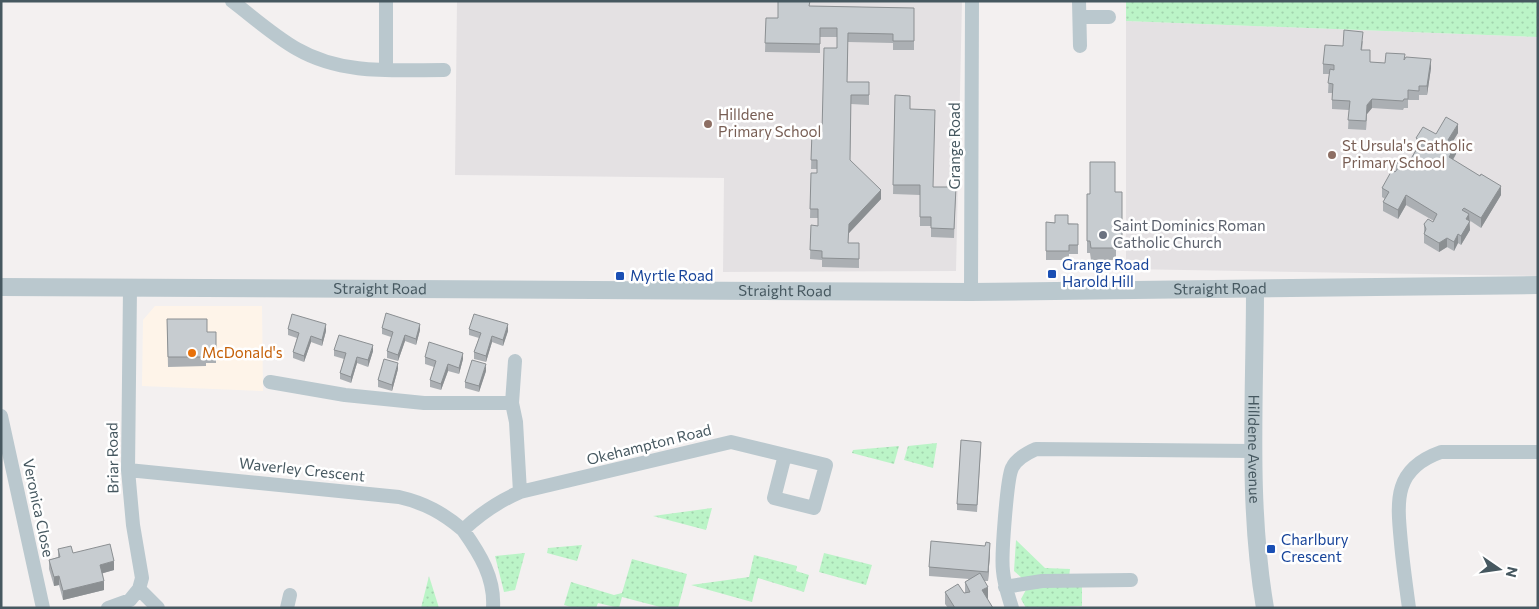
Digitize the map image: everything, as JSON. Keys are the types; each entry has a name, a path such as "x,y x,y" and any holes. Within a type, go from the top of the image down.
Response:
{"street":[{"path":"232,1 297,49 343,67 386,70 444,70"},
{"path":"386,1 386,70"},
{"name":"Grange Road","path":"971,292 972,1"},
{"path":"1078,1 1080,46"},
{"path":"1080,17 1109,17"},
{"name":"Straight Road","path":"1,287 971,292 1255,290 1344,286 1538,285"},
{"name":"Briar Road","path":"130,288 128,470 132,525 142,567 139,589"},
{"name":"Hilldene Avenue","path":"1255,290 1253,451 1255,520 1265,608"},
{"path":"493,608 489,574 482,556 463,530 481,513 497,502 520,492 516,422 512,403 515,361"},
{"path":"270,382 345,396 424,404 512,403"},
{"name":"Veronica Close","path":"1,416 43,608"},
{"name":"Okehampton Road","path":"520,492 731,442 785,455"},
{"path":"1012,608 1005,587 1002,568 1008,484 1012,467 1028,453 1036,450 1253,451"},
{"path":"1409,608 1397,505 1404,481 1414,466 1426,457 1441,452 1538,452"},
{"name":"Waverley Crescent","path":"128,470 399,497 419,501 441,512 463,530"},
{"path":"1005,587 1042,581 1131,580"},
{"path":"108,608 130,600 139,589 158,608"}],"shaded area":[{"name":"Hilldene Primary School","path":"457,1 962,1 956,271 723,272 724,178 455,175"},
{"name":"St Ursula's Catholic Primary School","path":"1126,21 1538,37 1538,276 1126,269"},
{"path":"155,306 262,306 263,391 142,386 143,320"}],"green space":[{"path":"1126,1 1538,1 1538,37 1126,21"},
{"path":"937,443 933,468 904,460 908,446"},
{"path":"899,446 894,464 852,453 853,450"},
{"path":"712,508 706,530 653,516"},
{"path":"1016,540 1045,568 1070,569 1069,577 1023,579 1014,571"},
{"path":"582,545 577,561 547,553 548,548"},
{"path":"525,553 515,590 504,592 495,556"},
{"path":"824,553 872,565 866,585 819,572"},
{"path":"754,555 797,566 796,571 809,575 804,592 758,578 752,602 691,585 749,577"},
{"path":"632,559 687,574 678,608 664,608 622,597 619,608 598,603 596,608 574,608 564,605 571,582 614,595 622,593"},
{"path":"429,576 439,608 421,608"},
{"path":"1082,585 1082,606 1026,608 1021,599 1027,588"}],"building":[{"path":"778,1 810,1 809,6 914,8 914,41 893,41 893,34 848,33 847,82 869,82 869,95 851,95 850,160 881,190 849,224 848,243 859,243 859,259 822,258 822,251 810,250 811,225 818,226 818,209 810,209 811,173 817,173 817,160 811,160 812,132 822,132 824,48 837,48 837,28 820,28 820,44 765,43 766,18 778,18"},
{"path":"1344,30 1363,32 1361,50 1370,50 1370,62 1385,63 1386,53 1405,54 1404,60 1406,57 1431,59 1427,86 1419,86 1419,91 1408,90 1408,99 1403,101 1372,99 1367,105 1366,121 1348,120 1350,101 1332,100 1333,84 1328,83 1330,69 1334,70 1334,65 1323,64 1325,45 1343,46"},
{"path":"895,95 910,96 910,109 935,110 933,187 956,187 954,229 931,228 931,217 920,217 920,185 893,185"},
{"path":"1446,117 1458,124 1448,140 1456,145 1449,157 1501,186 1481,218 1464,208 1462,210 1469,214 1466,219 1470,221 1461,236 1458,234 1454,242 1447,238 1439,243 1424,234 1426,229 1424,224 1428,219 1433,222 1437,214 1406,195 1398,210 1383,202 1389,192 1382,188 1392,170 1395,172 1399,167 1396,165 1401,157 1409,162 1418,147 1426,152 1429,146 1416,138 1423,127 1436,134"},
{"path":"1090,162 1115,162 1115,192 1122,192 1122,238 1116,238 1116,248 1091,248 1090,241 1087,241 1087,194 1090,194"},
{"path":"1055,215 1068,215 1068,224 1078,224 1078,245 1069,245 1069,251 1046,251 1046,222 1055,223"},
{"path":"386,313 420,324 416,339 405,335 398,355 387,351 393,332 382,328"},
{"path":"292,314 326,324 322,340 311,336 304,356 293,352 299,333 288,329"},
{"path":"474,314 508,324 503,340 492,336 486,356 474,352 481,333 469,329"},
{"path":"167,319 207,319 207,332 216,332 216,354 206,354 206,357 168,357"},
{"path":"339,335 373,345 368,360 357,357 351,377 340,373 346,353 334,350"},
{"path":"429,342 463,353 459,368 448,364 441,384 430,380 436,361 425,357"},
{"path":"384,359 398,363 392,385 378,380"},
{"path":"472,360 486,364 479,386 465,382"},
{"path":"961,440 981,442 977,505 957,504"},
{"path":"931,541 985,546 986,542 990,543 988,572 929,567"},
{"path":"110,544 114,561 100,565 104,581 63,591 59,576 54,577 49,560 60,557 58,549 71,546 73,553"},
{"path":"980,573 988,587 982,590 993,608 955,608 945,592 958,584 964,593 970,592 965,582"}],"place":[{"name":"Hilldene Primary School","path":"708,124"},
{"name":"St Ursula's Catholic Primary School","path":"1332,155"},
{"name":"Saint Dominics Roman Catholic Church","path":"1103,235"},
{"name":"Grange Road Harold Hill","path":"1052,274"},
{"name":"Myrtle Road","path":"620,276"},
{"name":"McDonald's","path":"192,353"},
{"name":"Charlbury Crescent","path":"1271,549"}]}
